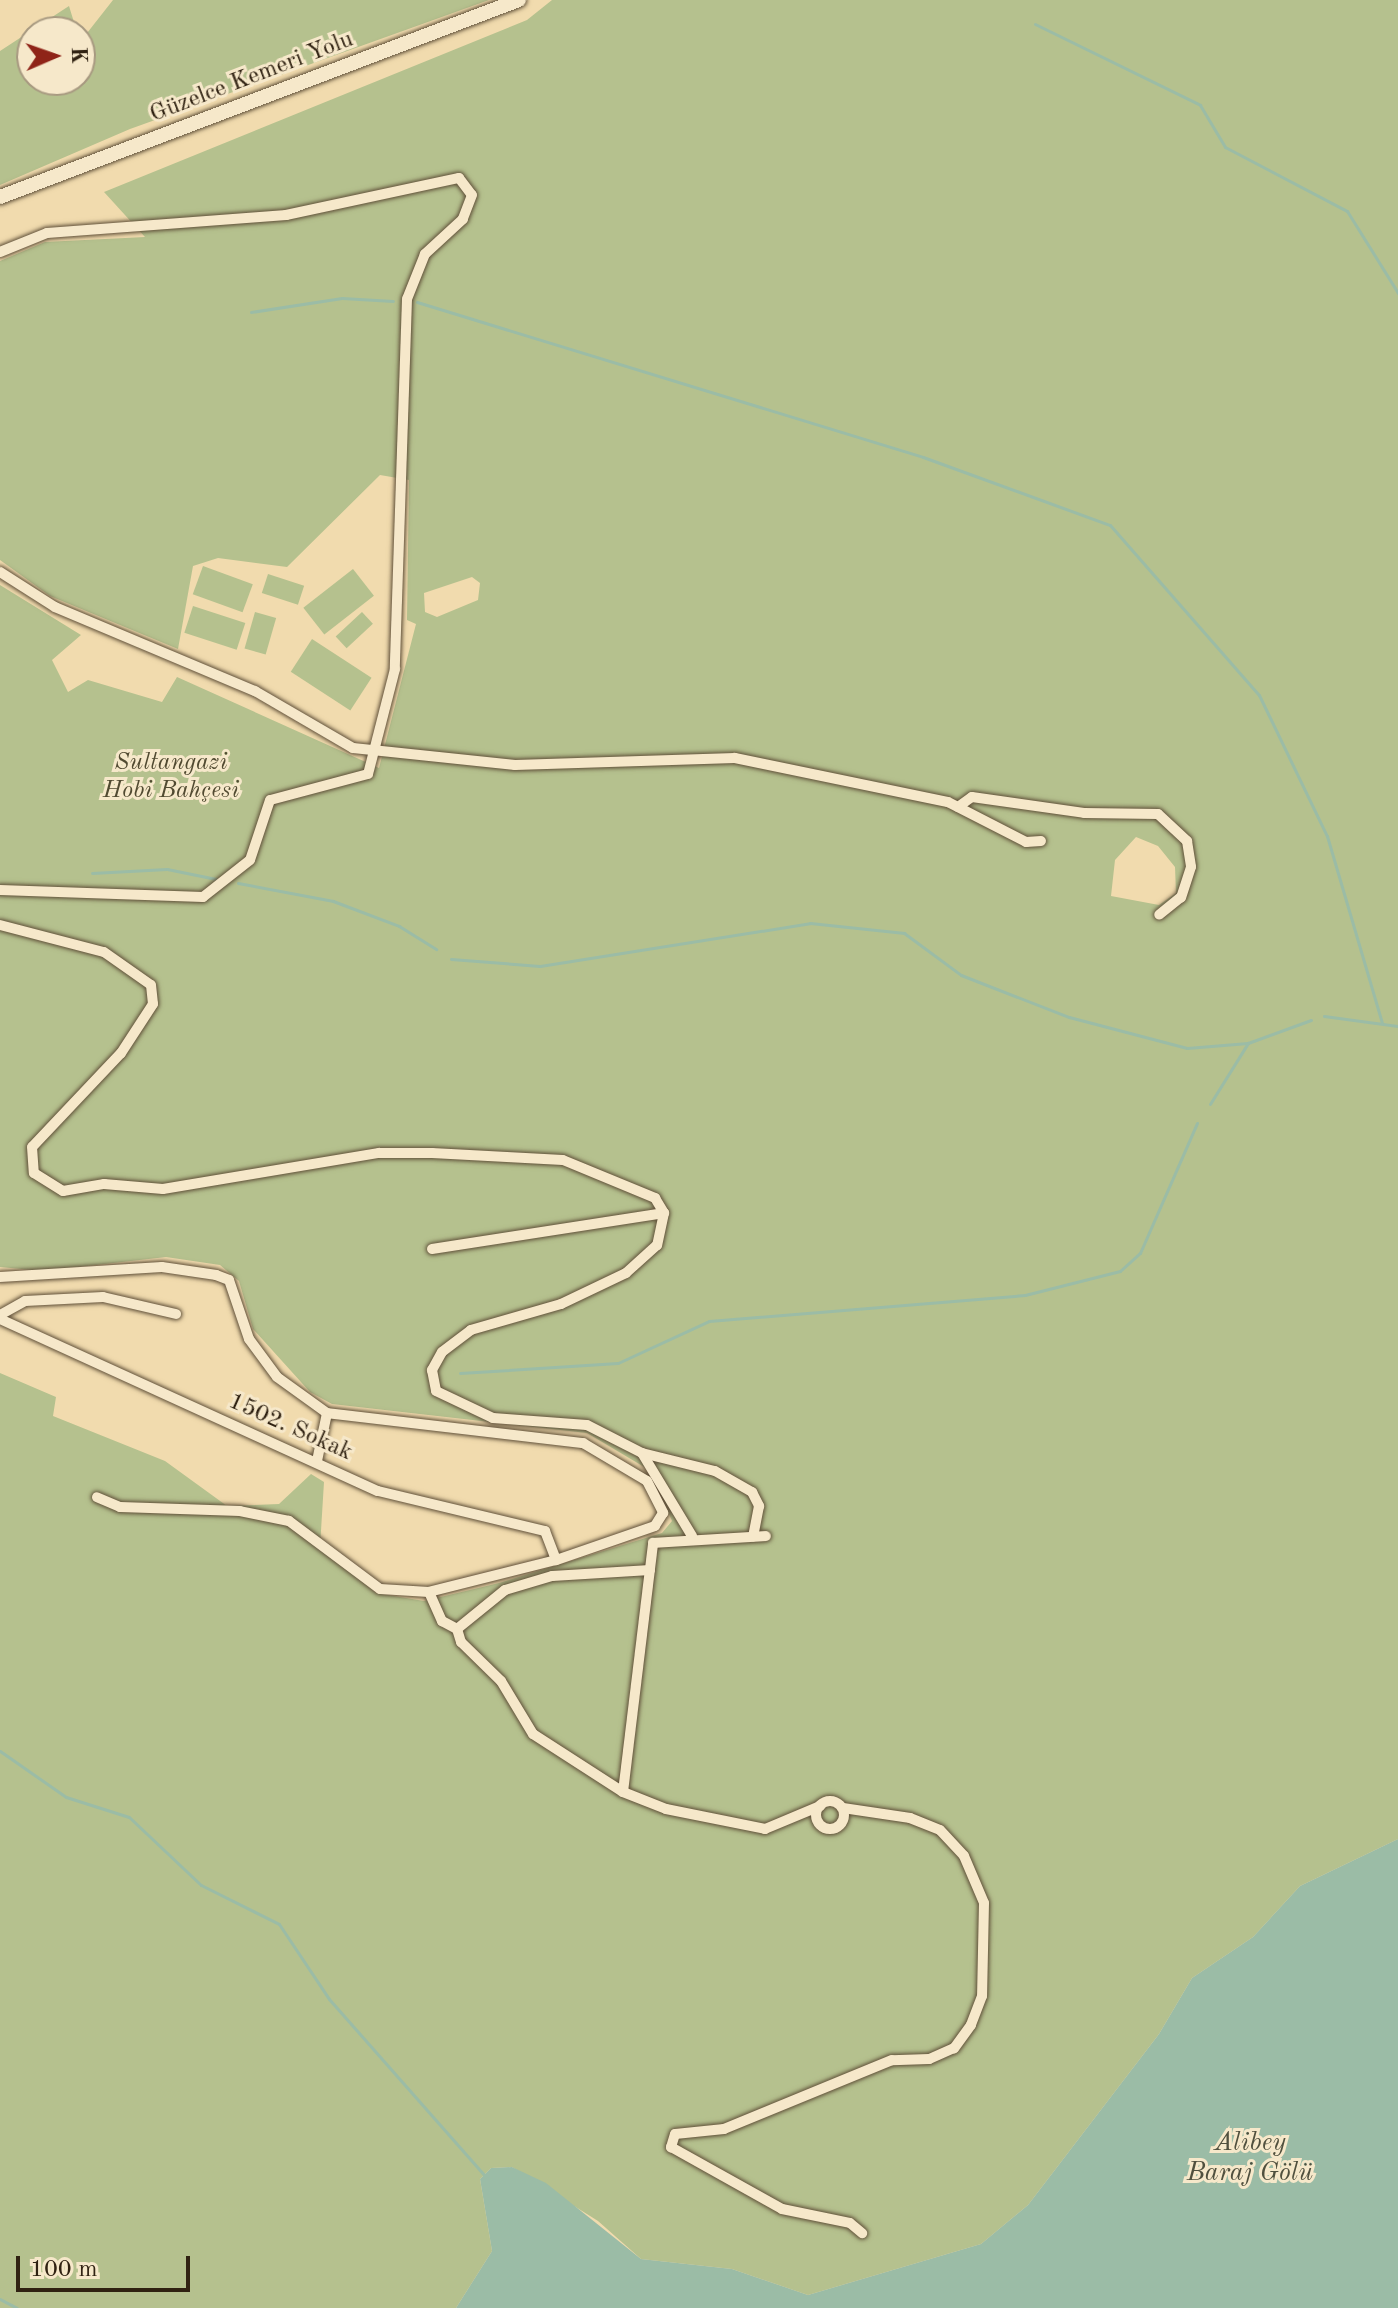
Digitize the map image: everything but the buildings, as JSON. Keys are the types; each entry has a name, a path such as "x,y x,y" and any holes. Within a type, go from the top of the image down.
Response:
{"main road":[{"name":"Güzelce Kemeri Yolu","path":"0,197 519,0"}],"street":[{"path":"0,252 47,233 286,215 459,178 468,186 472,207 425,254 402,329 395,669 377,753 356,781 270,800 250,860 211,895 149,900 0,890"},
{"path":"0,572 55,607 255,691 353,748 377,753 515,765 735,758 814,769 958,807 1026,842 1041,841"},
{"path":"958,807 972,797 1084,813 1158,814 1180,831 1191,854 1181,897 1159,915"},
{"path":"0,925 104,952 151,985 153,1004 121,1053 32,1147 34,1173 63,1191 104,1184 163,1189 379,1153 432,1153 563,1160 637,1185 664,1213"},
{"path":"432,1249 664,1213"},
{"path":"664,1213 657,1245 626,1273 561,1304 471,1330 432,1370 436,1391 461,1406 493,1418 587,1425 642,1453 715,1471 752,1492 759,1506 753,1536"},
{"path":"0,1277 39,1280 162,1267 229,1280 249,1339 277,1377 327,1413 583,1443 614,1456 659,1496 663,1513 655,1526 556,1560 429,1592 380,1589 289,1521 240,1511 120,1507 97,1497"},
{"path":"0,1317 25,1301 39,1280"},
{"path":"25,1301 103,1297 176,1314"},
{"name":"1502. Sokak","path":"0,1317 425,1507 545,1531 556,1560"},
{"path":"317,1461 327,1413"},
{"path":"642,1453 692,1536"},
{"path":"623,1792 650,1570 658,1538 766,1536"},
{"path":"457,1629 505,1590 552,1576 650,1570"},
{"path":"429,1592 442,1621 457,1629 533,1734 623,1792 679,1813 765,1829 832,1801 843,1808 872,1807 940,1830 964,1856 984,1903 982,1996 971,2025 954,2048 929,2059 892,2060 724,2129 675,2134 671,2147 782,2209 850,2223 862,2233"},
{"path":"820,1806 817,1818 830,1829 842,1822 843,1808"}],"green space":[{"path":"113,0 489,0 130,129 0,185 0,51 16,41 16,96 96,96 96,22"},
{"name":"Sultangazi Hobi Bahçesi","path":"552,0 1398,0 1398,1839 1300,1886 1253,1937 1192,1978 1159,2034 1028,2205 981,2244 808,2295 732,2269 641,2259 598,2221 512,2167 491,2168 480,2179 492,2251 456,2308 0,2308 0,1373 56,1397 53,1416 165,1461 227,1506 279,1504 311,1474 324,1482 320,1547 376,1593 424,1601 499,1583 662,1533 672,1521 651,1471 587,1433 332,1404 310,1392 253,1329 239,1281 220,1265 166,1257 43,1271 0,1267 0,585 81,635 52,660 68,692 88,680 162,702 177,677 379,768 416,624 407,620 409,480 380,475 287,567 218,558 193,566 178,649 50,596 0,560 0,261 45,242 145,237 104,192 527,20","holes":["472,577 480,583 478,600 437,617 425,612 424,593","1136,837 1158,846 1175,867 1176,893 1159,905 1111,896 1115,860"]},
{"path":"69,6 72,16 54,16"},
{"path":"203,566 253,584 243,612 193,594"},
{"path":"353,569 374,596 324,635 303,608"},
{"path":"268,574 304,586 298,605 262,593"},
{"path":"193,606 245,623 237,650 184,633"},
{"path":"255,612 276,618 266,655 245,649"},
{"path":"362,612 373,624 347,648 336,637"},
{"path":"312,639 372,678 350,710 291,672"}],"water":[{"name":"Alibey Baraj Gölü","path":"1398,1839 1398,2308 456,2308 492,2251 480,2179 491,2168 512,2167 546,2183 641,2259 732,2269 808,2295 981,2244 1028,2205 1159,2034 1192,1978 1253,1937 1300,1886"}],"waterway":[{"path":"1035,24 1200,105 1225,147 1347,211 1398,293"},
{"path":"251,312 342,298 393,301"},
{"path":"417,302 923,457 1110,525 1259,695 1327,836 1382,1023"},
{"path":"92,873 167,869 216,879"},
{"path":"238,883 333,901 399,926 436,949"},
{"path":"451,959 540,966 810,923 904,933 961,975 1069,1017 1187,1048 1248,1043 1311,1020"},
{"path":"1324,1016 1398,1026"},
{"path":"1210,1104 1248,1043"},
{"path":"460,1373 618,1363 709,1321 1025,1295 1120,1271 1140,1253 1197,1123"},
{"path":"0,1751 66,1797 129,1817 201,1885 279,1924 329,1999 486,2177"},
{"path":"0,2299 17,2308"}]}
